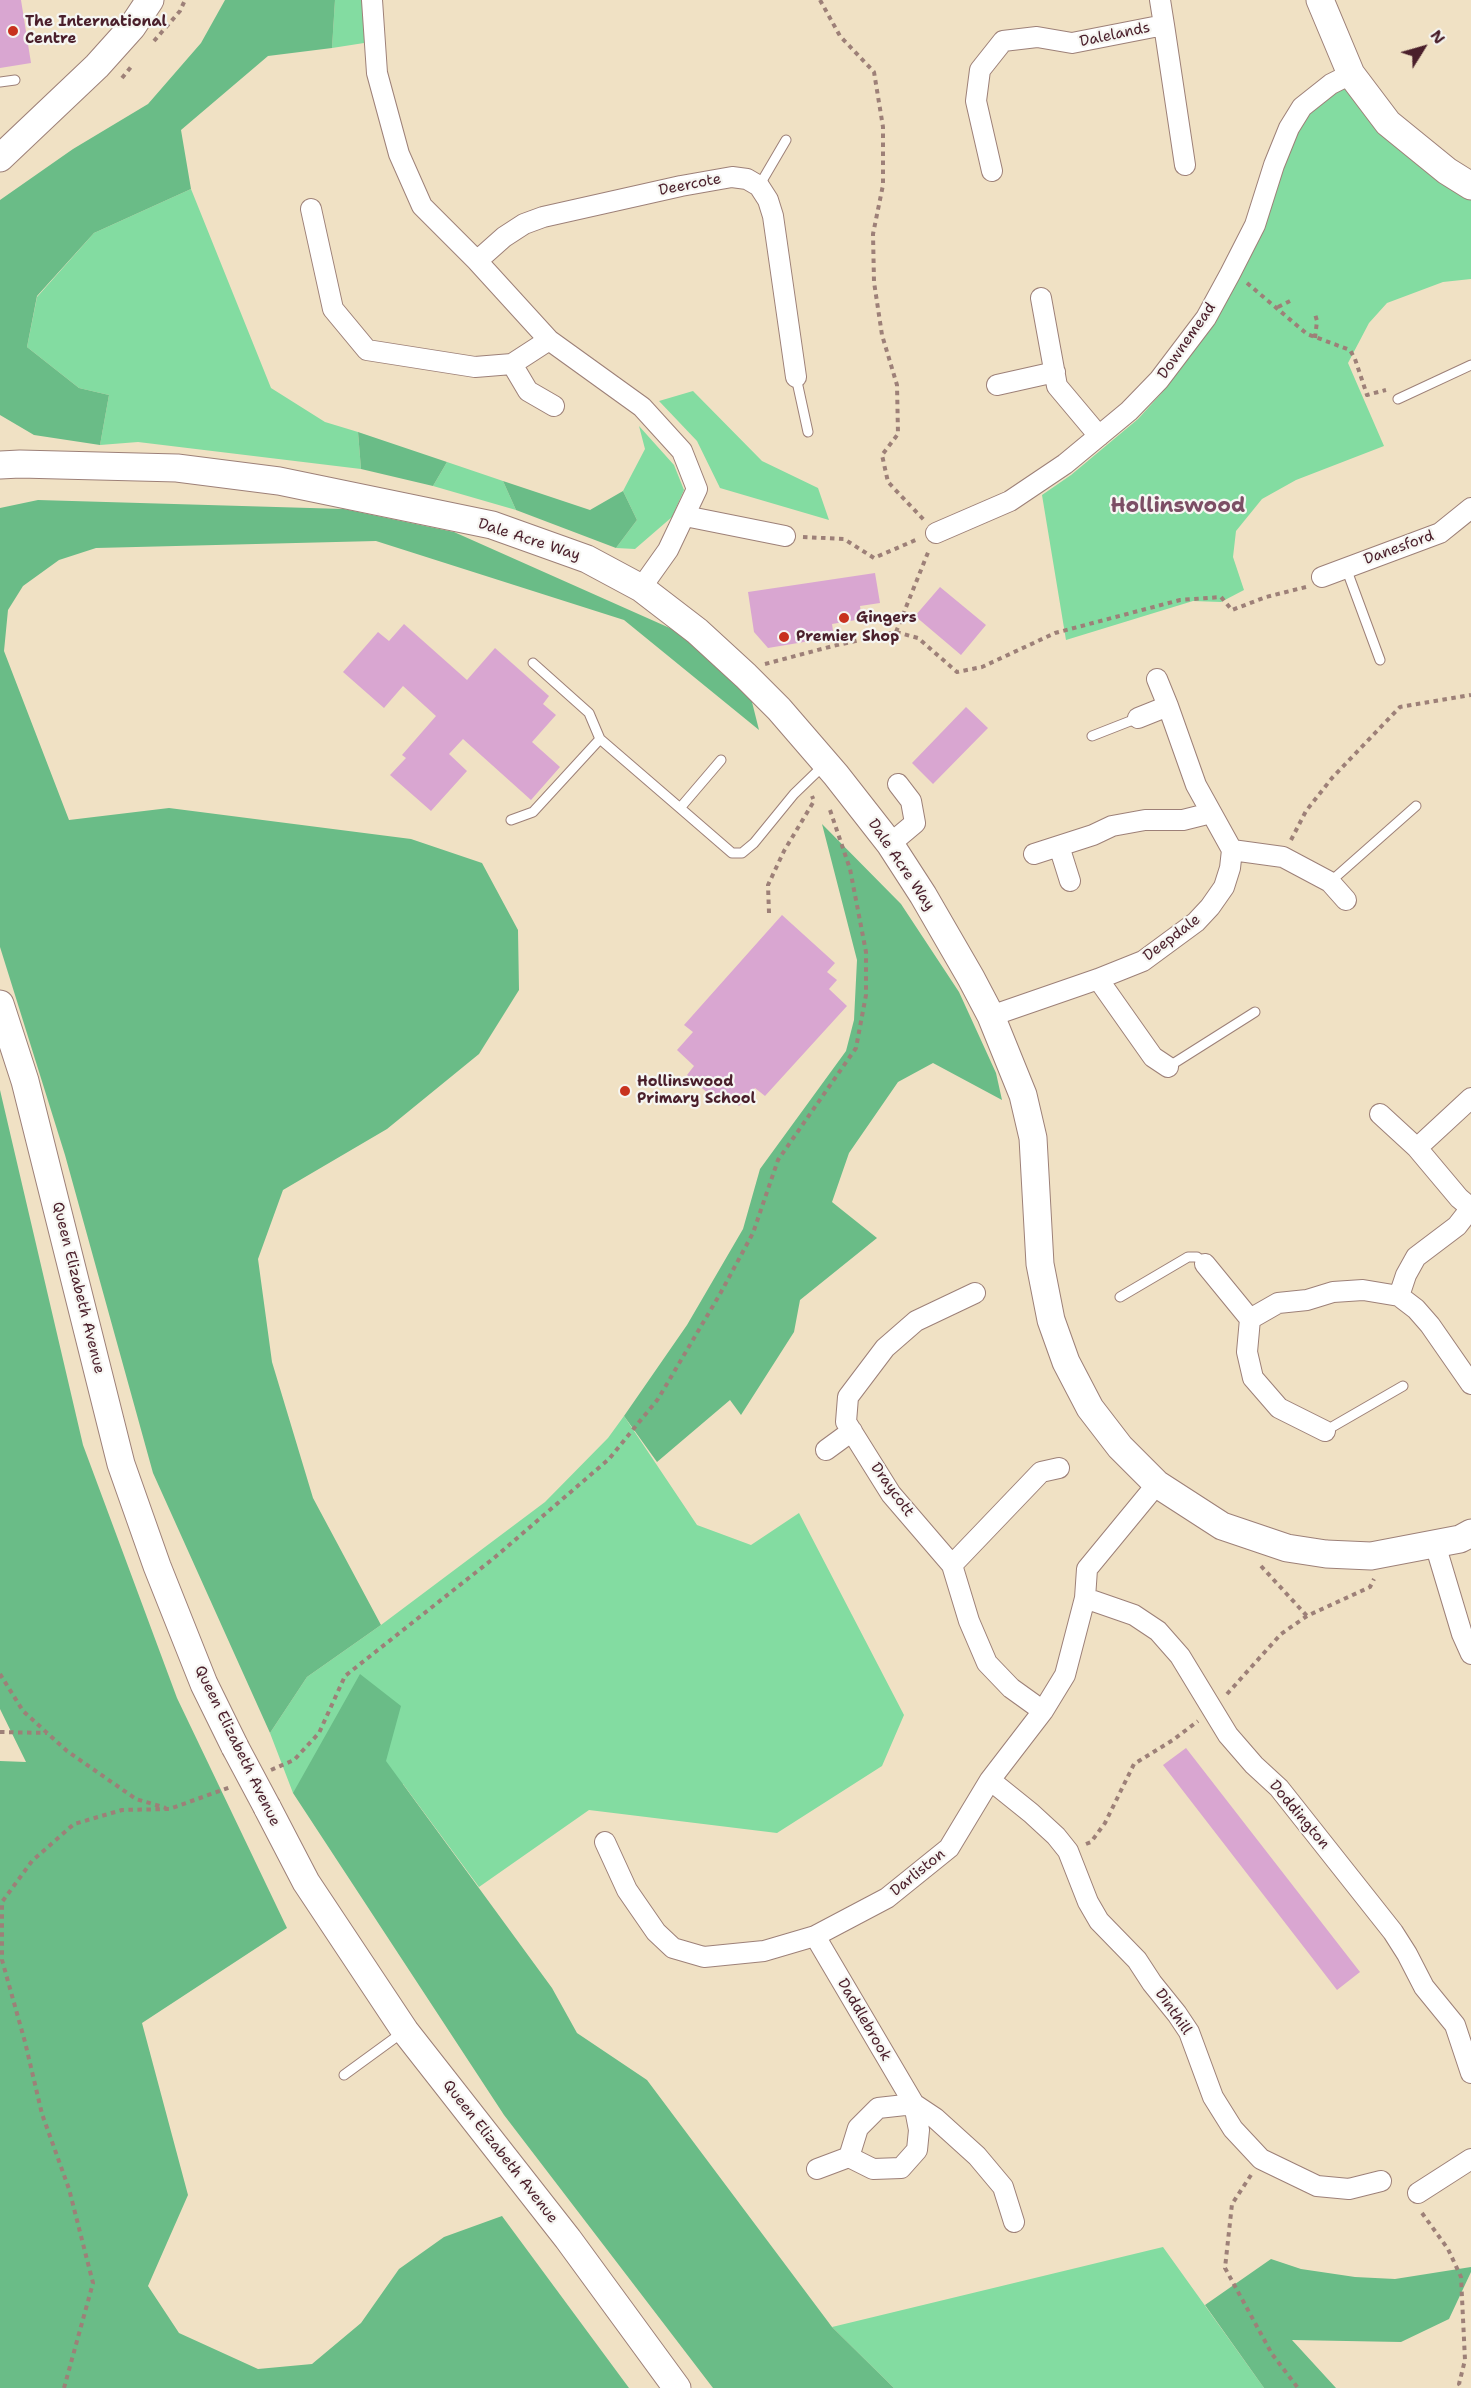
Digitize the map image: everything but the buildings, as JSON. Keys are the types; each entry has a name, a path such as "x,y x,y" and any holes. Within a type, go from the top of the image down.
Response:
{"street":[{"path":"0,158 97,66 132,27 150,0"},
{"path":"372,0 377,73 399,154 422,206 477,261 549,340 642,407 682,451 697,489 668,550 641,588"},
{"name":"Dalelands","path":"993,171 976,101 980,70 1003,41 1037,37 1072,43 1164,25 1160,0"},
{"path":"1320,0 1351,74 1388,123 1447,171 1471,186"},
{"path":"1164,25 1185,165"},
{"name":"Downemead","path":"936,533 1010,501 1065,464 1129,411 1160,380 1206,318 1255,225 1274,165 1289,128 1302,107 1331,84 1351,74"},
{"name":"Deercote","path":"477,261 504,237 524,224 543,217 732,177 747,179 759,186"},
{"path":"759,186 768,200 773,216 796,377"},
{"path":"311,209 333,309 367,350 475,367 512,364 549,340"},
{"path":"1041,298 1057,386 1099,436"},
{"path":"512,364 528,391 554,406"},
{"path":"997,385 1055,372"},
{"name":"Dale Acre Way","path":"7,462 177,468 279,481 492,525 587,559 641,588 697,631 746,676 831,769 890,844 923,895 991,1016 1023,1095 1033,1138 1040,1263 1051,1320 1066,1362 1090,1408 1120,1447 1157,1484 1222,1526 1287,1548 1326,1554 1371,1556 1460,1539 1471,1533"},
{"name":"Danesford","path":"1322,577 1440,533 1471,508"},
{"path":"685,516 785,536"},
{"path":"1157,679 1196,785 1233,850 1284,857 1330,882 1346,900"},
{"path":"1138,717 1168,706"},
{"path":"890,844 915,823 911,801 898,784"},
{"path":"1034,854 1093,836 1112,825 1183,820 1211,813"},
{"path":"1059,846 1071,881"},
{"name":"Deepdale","path":"991,1016 1143,961 1196,922 1224,887 1233,850"},
{"path":"1098,979 1152,1057 1168,1067"},
{"name":"Queen Elizabeth Avenue","path":"0,1004 25,1081 121,1464 157,1566 191,1652 235,1748 306,1882 405,2031 568,2239 677,2388"},
{"path":"1417,1148 1471,1098"},
{"path":"1380,1114 1417,1148 1459,1198 1471,1208 1456,1226 1416,1257 1406,1275 1399,1296"},
{"path":"1205,1264 1250,1319 1247,1352 1253,1378 1279,1408 1325,1431"},
{"path":"1250,1319 1278,1303 1306,1300 1333,1292 1363,1290 1399,1296 1416,1309 1430,1325 1471,1384"},
{"name":"Draycott","path":"975,1293 916,1321 885,1348 848,1397 846,1422 891,1494 952,1565 969,1621 987,1663 1011,1688 1043,1711"},
{"path":"826,1450 852,1431"},
{"path":"952,1565 1041,1472 1059,1468"},
{"name":"Darliston","path":"605,1842 627,1890 656,1932 673,1948 704,1957 764,1951 814,1936 887,1898 949,1848 990,1779 1043,1711 1065,1675 1085,1598 1087,1569 1157,1484"},
{"path":"1435,1544 1462,1634 1471,1654"},
{"name":"Doddington","path":"1085,1598 1134,1615 1158,1631 1180,1656 1228,1735 1254,1765 1279,1788 1393,1932 1424,1987 1455,2025 1471,2073"},
{"name":"Dinthill","path":"990,1779 1056,1836 1068,1851 1088,1902 1099,1921 1137,1960 1177,2014 1189,2032 1213,2097 1233,2129 1261,2159 1317,2186 1349,2189 1381,2181"},
{"name":"Daddlebrook","path":"814,1936 914,2104 920,2130 916,2150 901,2168 873,2169 849,2157"},
{"path":"817,2169 849,2157 858,2128 878,2108 914,2104"},
{"name":"Daddlebrook","path":"914,2104 935,2118 984,2164 1003,2187 1014,2222"},
{"path":"1417,2199 1471,2159"}],"lane":[{"path":"0,82 15,80"},
{"path":"759,186 786,140"},
{"path":"1398,399 1471,365"},
{"path":"796,377 808,432"},
{"path":"1346,568 1380,660"},
{"path":"533,663 589,713 600,739 732,853 742,853 754,843 805,782 831,769"},
{"path":"1092,736 1138,717"},
{"path":"511,820 533,812 600,739"},
{"path":"680,808 721,760"},
{"path":"1330,882 1416,806"},
{"path":"1168,1067 1255,1012"},
{"path":"1120,1297 1188,1257 1197,1257 1205,1264"},
{"path":"1325,1431 1403,1386"},
{"path":"344,2075 405,2031"}],"path":[{"path":"820,0 840,36 874,72 883,127 883,185 873,234 874,282 882,335 897,385 898,434 882,455 888,483 936,533"},
{"path":"1230,273 1278,308 1296,326 1315,338 1350,350 1367,395 1388,389 1398,399"},
{"path":"1278,308 1290,301"},
{"path":"1315,314 1317,321 1315,338"},
{"path":"785,536 844,539 874,558 901,544 936,533"},
{"path":"896,632 936,533"},
{"path":"746,676 769,661 896,632 918,638 957,672 982,666 1055,633 1136,611 1180,600 1221,597 1232,610 1266,597 1303,588 1322,577"},
{"path":"1284,857 1306,811 1332,778 1400,707 1471,695"},
{"path":"261,1774 294,1761 320,1733 345,1676 494,1558 609,1460 658,1399 720,1294 753,1233 778,1160 856,1048 866,995 866,952 850,869 829,807 831,769"},
{"path":"769,912 768,885 814,801 805,782"},
{"path":"1068,1851 1091,1842 1105,1823 1134,1764 1215,1711 1231,1688 1281,1634 1307,1616 1370,1587 1389,1553"},
{"path":"1260,1565 1307,1616"},
{"path":"0,1674 23,1712 67,1751 136,1799 169,1809"},
{"path":"0,1732 48,1733"},
{"path":"64,2388 93,2283 69,2189 42,2114 2,1960 2,1902 32,1861 74,1824 122,1810 169,1809 239,1784"},
{"path":"1261,2159 1232,2204 1224,2268 1272,2354 1298,2388"},
{"path":"1417,2199 1448,2249 1461,2277 1465,2360 1459,2384 1462,2388"}],"green space":[{"path":"225,0 335,0 332,48 268,56 181,130 191,189 94,233 37,296 27,347 79,388 109,395 100,445 34,435 0,415 0,200 73,149 148,104 201,43"},
{"path":"335,0 365,0 364,43 332,48"},
{"path":"1351,82 1435,174 1471,200 1471,279 1443,282 1387,303 1369,323 1348,363 1384,446 1296,480 1262,499 1236,531 1233,557 1244,590 1221,602 1193,601 1066,640 1042,495 1071,475 1138,419 1167,387 1209,323 1308,109"},
{"path":"191,189 271,388 325,422 358,432 361,469 138,442 100,445 109,395 79,388 27,347 37,297 94,233"},
{"path":"693,391 762,461 818,488 829,520 720,488 697,441 659,401"},
{"path":"639,426 674,465 684,490 672,517 635,549 616,548 637,520 623,491 645,449"},
{"path":"358,432 447,462 433,486 361,469"},
{"path":"447,462 503,481 516,510 433,486"},
{"path":"503,481 590,510 623,491 637,520 616,548 516,510"},
{"path":"38,500 344,509 454,532 681,633 750,694 759,730 624,620 376,541 96,548 59,560 23,586 8,610 4,651 69,820 169,808 411,839 482,863 518,930 519,990 479,1054 387,1129 283,1190 258,1259 272,1362 313,1498 381,1625 307,1677 270,1733 153,1473 65,1155 0,947 0,508"},
{"path":"822,824 901,904 959,992 996,1073 1002,1100 933,1063 898,1082 849,1153 832,1202 877,1238 800,1300 794,1332 741,1415 730,1400 657,1462 624,1416 687,1325 743,1229 760,1169 846,1051 854,1020 857,960"},
{"path":"0,1090 83,1445 177,1698 287,1928 142,2023 188,2195 148,2286 179,2333 258,2369 312,2364 361,2323 399,2269 444,2237 502,2216 629,2388 0,2388 0,1761 26,1762 0,1709"},
{"path":"624,1416 697,1525 751,1545 799,1513 904,1715 882,1766 777,1833 589,1810 479,1887 403,1784 293,1793 270,1733 307,1677 381,1625 545,1502 608,1438"},
{"path":"360,1674 401,1706 386,1761 552,1988 577,2033 647,2080 832,2327 894,2388 713,2388 504,2115 293,1793"},
{"path":"1163,2247 1264,2388 894,2388 832,2327"},
{"path":"1271,2259 1301,2269 1355,2277 1395,2279 1471,2267 1471,2272 1449,2319 1401,2342 1292,2340 1336,2388 1264,2388 1205,2305"}],"place":[{"name":"The International Centre","path":"13,31"},
{"name":"Gingers","path":"844,618"},
{"name":"Premier Shop","path":"784,637"},
{"name":"Hollinswood Primary School","path":"625,1091"}],"district":[{"name":"Hollinswood","path":"1178,507"}]}
